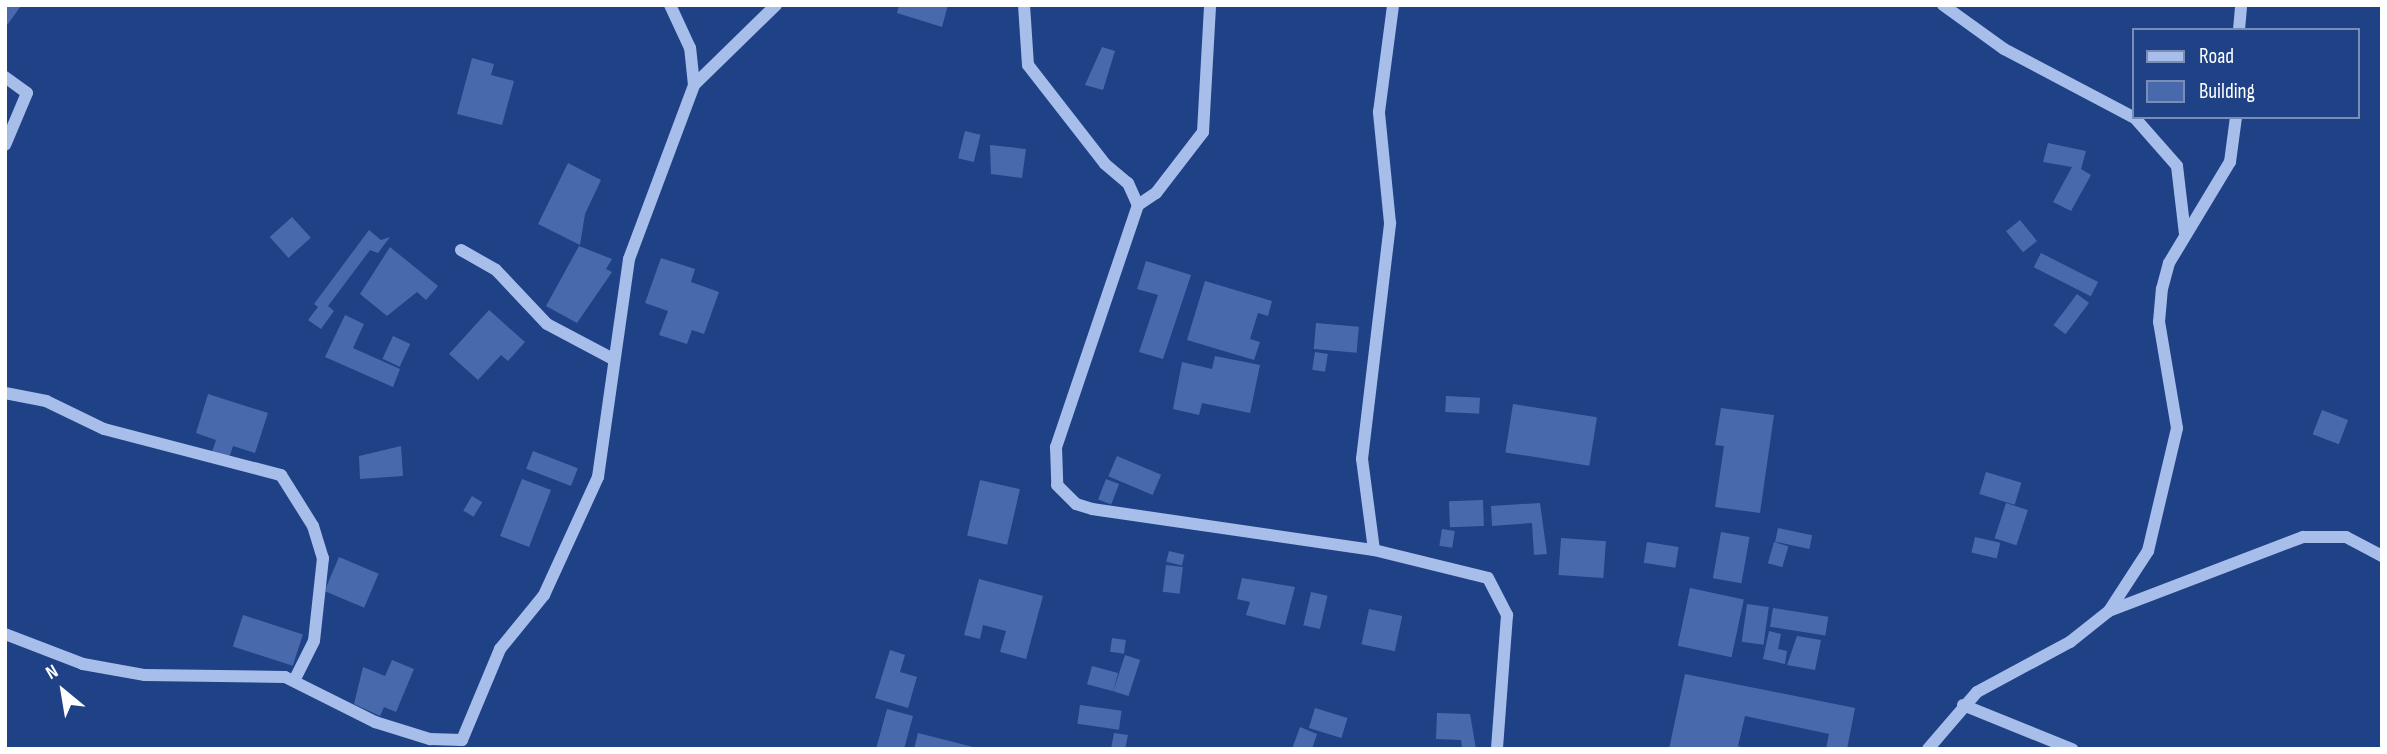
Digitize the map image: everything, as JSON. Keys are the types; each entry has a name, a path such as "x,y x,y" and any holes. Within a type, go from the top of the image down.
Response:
{"street":[{"path":"670,5 690,48 694,85"},
{"path":"5,634 83,664 145,675 187,680 261,672 295,679 332,705 375,722 452,743 464,738 500,649 544,595 590,501 608,421 613,359 629,259 694,85 776,5"},
{"path":"1024,5 1028,65 1105,164 1128,183 1138,205"},
{"path":"1210,5 1203,132 1156,193 1138,205 1056,447 1054,476 1063,495 1092,509 1374,550 1475,571 1495,586 1508,632 1497,749"},
{"path":"1374,550 1362,458 1391,223 1379,111 1393,5"},
{"path":"1942,5 2004,48 2132,116"},
{"path":"2239,28 2241,5"},
{"path":"5,77 27,93 5,145"},
{"path":"2136,119 2177,166 2185,234"},
{"path":"2109,611 2148,551 2176,448 2176,408 2160,322 2169,263 2230,162 2236,119"},
{"path":"461,250 496,271 547,324 613,359"},
{"path":"5,393 46,401 104,429 281,475 323,558 314,641 295,679"},
{"path":"1928,749 1963,705 2109,611 2302,537 2346,537 2382,556"},
{"path":"1963,705 2072,749"}],"building":[{"path":"5,5 20,7 8,24 5,23"},
{"path":"899,5 948,5 942,27 897,13"},
{"path":"1102,47 1115,51 1103,90 1085,85"},
{"path":"472,58 494,64 491,75 514,81 502,125 457,114"},
{"path":"965,131 981,135 974,162 958,158"},
{"path":"2048,143 2086,151 2081,169 2091,175 2071,211 2053,202 2072,167 2043,162"},
{"path":"990,145 1026,149 1022,178 991,174"},
{"path":"568,163 601,180 585,214 580,245 538,224"},
{"path":"292,217 311,238 288,258 270,237"},
{"path":"2020,220 2037,241 2023,252 2006,231"},
{"path":"369,230 381,240 390,237 378,253 370,250 328,306 334,311 321,329 308,320 318,307 314,304"},
{"path":"579,246 612,259 606,269 612,272 577,323 546,306"},
{"path":"390,247 438,286 426,300 417,292 387,316 360,294"},
{"path":"2041,253 2098,282 2091,296 2034,267"},
{"path":"661,258 695,269 691,282 719,292 704,334 692,330 687,344 659,335 668,311 645,303"},
{"path":"1146,261 1191,275 1163,359 1139,352 1158,295 1137,289"},
{"path":"1205,281 1272,301 1268,316 1258,313 1250,339 1260,342 1254,360 1187,340"},
{"path":"2077,294 2089,303 2066,334 2054,325"},
{"path":"489,310 525,342 508,361 501,355 478,380 449,354"},
{"path":"345,315 364,324 353,348 400,369 393,387 325,357"},
{"path":"1316,323 1359,327 1357,353 1314,349"},
{"path":"393,336 410,344 400,367 382,359"},
{"path":"1315,352 1328,354 1325,372 1312,370"},
{"path":"1215,356 1260,365 1250,413 1202,403 1199,415 1173,409 1182,362 1212,369"},
{"path":"208,394 268,413 255,453 233,446 229,458 212,452 216,440 196,433"},
{"path":"1446,396 1480,398 1479,414 1445,412"},
{"path":"1513,404 1597,417 1589,466 1505,452"},
{"path":"1721,408 1774,415 1760,513 1715,507 1724,446 1715,445"},
{"path":"2322,410 2348,420 2339,444 2313,434"},
{"path":"401,446 403,476 360,479 359,456"},
{"path":"533,451 578,468 571,486 526,469"},
{"path":"1117,456 1161,475 1153,495 1108,476"},
{"path":"1986,472 2021,483 2015,505 1979,494"},
{"path":"522,479 551,490 529,547 500,536"},
{"path":"1106,479 1119,484 1111,505 1098,500"},
{"path":"980,480 1020,489 1007,545 967,536"},
{"path":"472,496 482,502 474,517 463,511"},
{"path":"1483,500 1484,526 1450,527 1449,501"},
{"path":"1540,503 1547,554 1534,555 1532,523 1492,526 1491,506"},
{"path":"2006,503 2028,510 2016,545 1995,538"},
{"path":"1778,528 1812,535 1809,549 1775,542"},
{"path":"1442,529 1455,531 1452,548 1439,546"},
{"path":"1721,532 1750,537 1741,583 1713,578"},
{"path":"1975,537 2000,543 1997,558 1971,553"},
{"path":"1561,538 1606,541 1603,578 1558,575"},
{"path":"1647,542 1679,547 1675,568 1644,563"},
{"path":"1774,542 1788,546 1782,567 1768,563"},
{"path":"1169,551 1185,555 1182,566 1166,562"},
{"path":"339,557 379,574 364,608 325,591"},
{"path":"1166,565 1183,567 1180,594 1163,592"},
{"path":"1242,578 1295,587 1285,625 1246,615 1250,602 1237,599"},
{"path":"979,579 1043,596 1026,659 1000,652 1006,631 983,625 980,639 964,635"},
{"path":"1690,588 1744,599 1732,657 1678,646"},
{"path":"1311,592 1328,596 1320,629 1303,625"},
{"path":"1747,604 1769,607 1763,645 1742,642"},
{"path":"1773,608 1828,617 1825,636 1770,627"},
{"path":"1369,609 1402,616 1395,651 1362,644"},
{"path":"243,615 303,634 293,666 233,646"},
{"path":"1769,631 1781,634 1778,649 1787,651 1785,664 1763,659"},
{"path":"1797,636 1821,640 1815,670 1787,665"},
{"path":"1112,638 1126,640 1124,654 1110,652"},
{"path":"890,650 905,655 900,672 917,677 908,708 875,698"},
{"path":"1125,655 1140,660 1128,696 1113,691"},
{"path":"392,660 414,669 396,712 384,707 380,716 354,704 363,667 385,676"},
{"path":"1092,666 1118,673 1113,691 1087,684"},
{"path":"1685,674 1855,708 1847,749 1826,749 1829,734 1745,716 1738,746 1747,749 1669,749"},
{"path":"1080,705 1122,711 1119,730 1077,724"},
{"path":"1315,708 1348,718 1341,738 1309,728"},
{"path":"887,709 913,716 904,749 876,749"},
{"path":"1437,713 1470,714 1476,749 1462,749 1461,740 1436,739"},
{"path":"1300,727 1317,734 1312,749 1292,749"},
{"path":"918,733 977,748 977,749 914,749"},
{"path":"1114,733 1128,735 1125,749 1111,749"}]}
